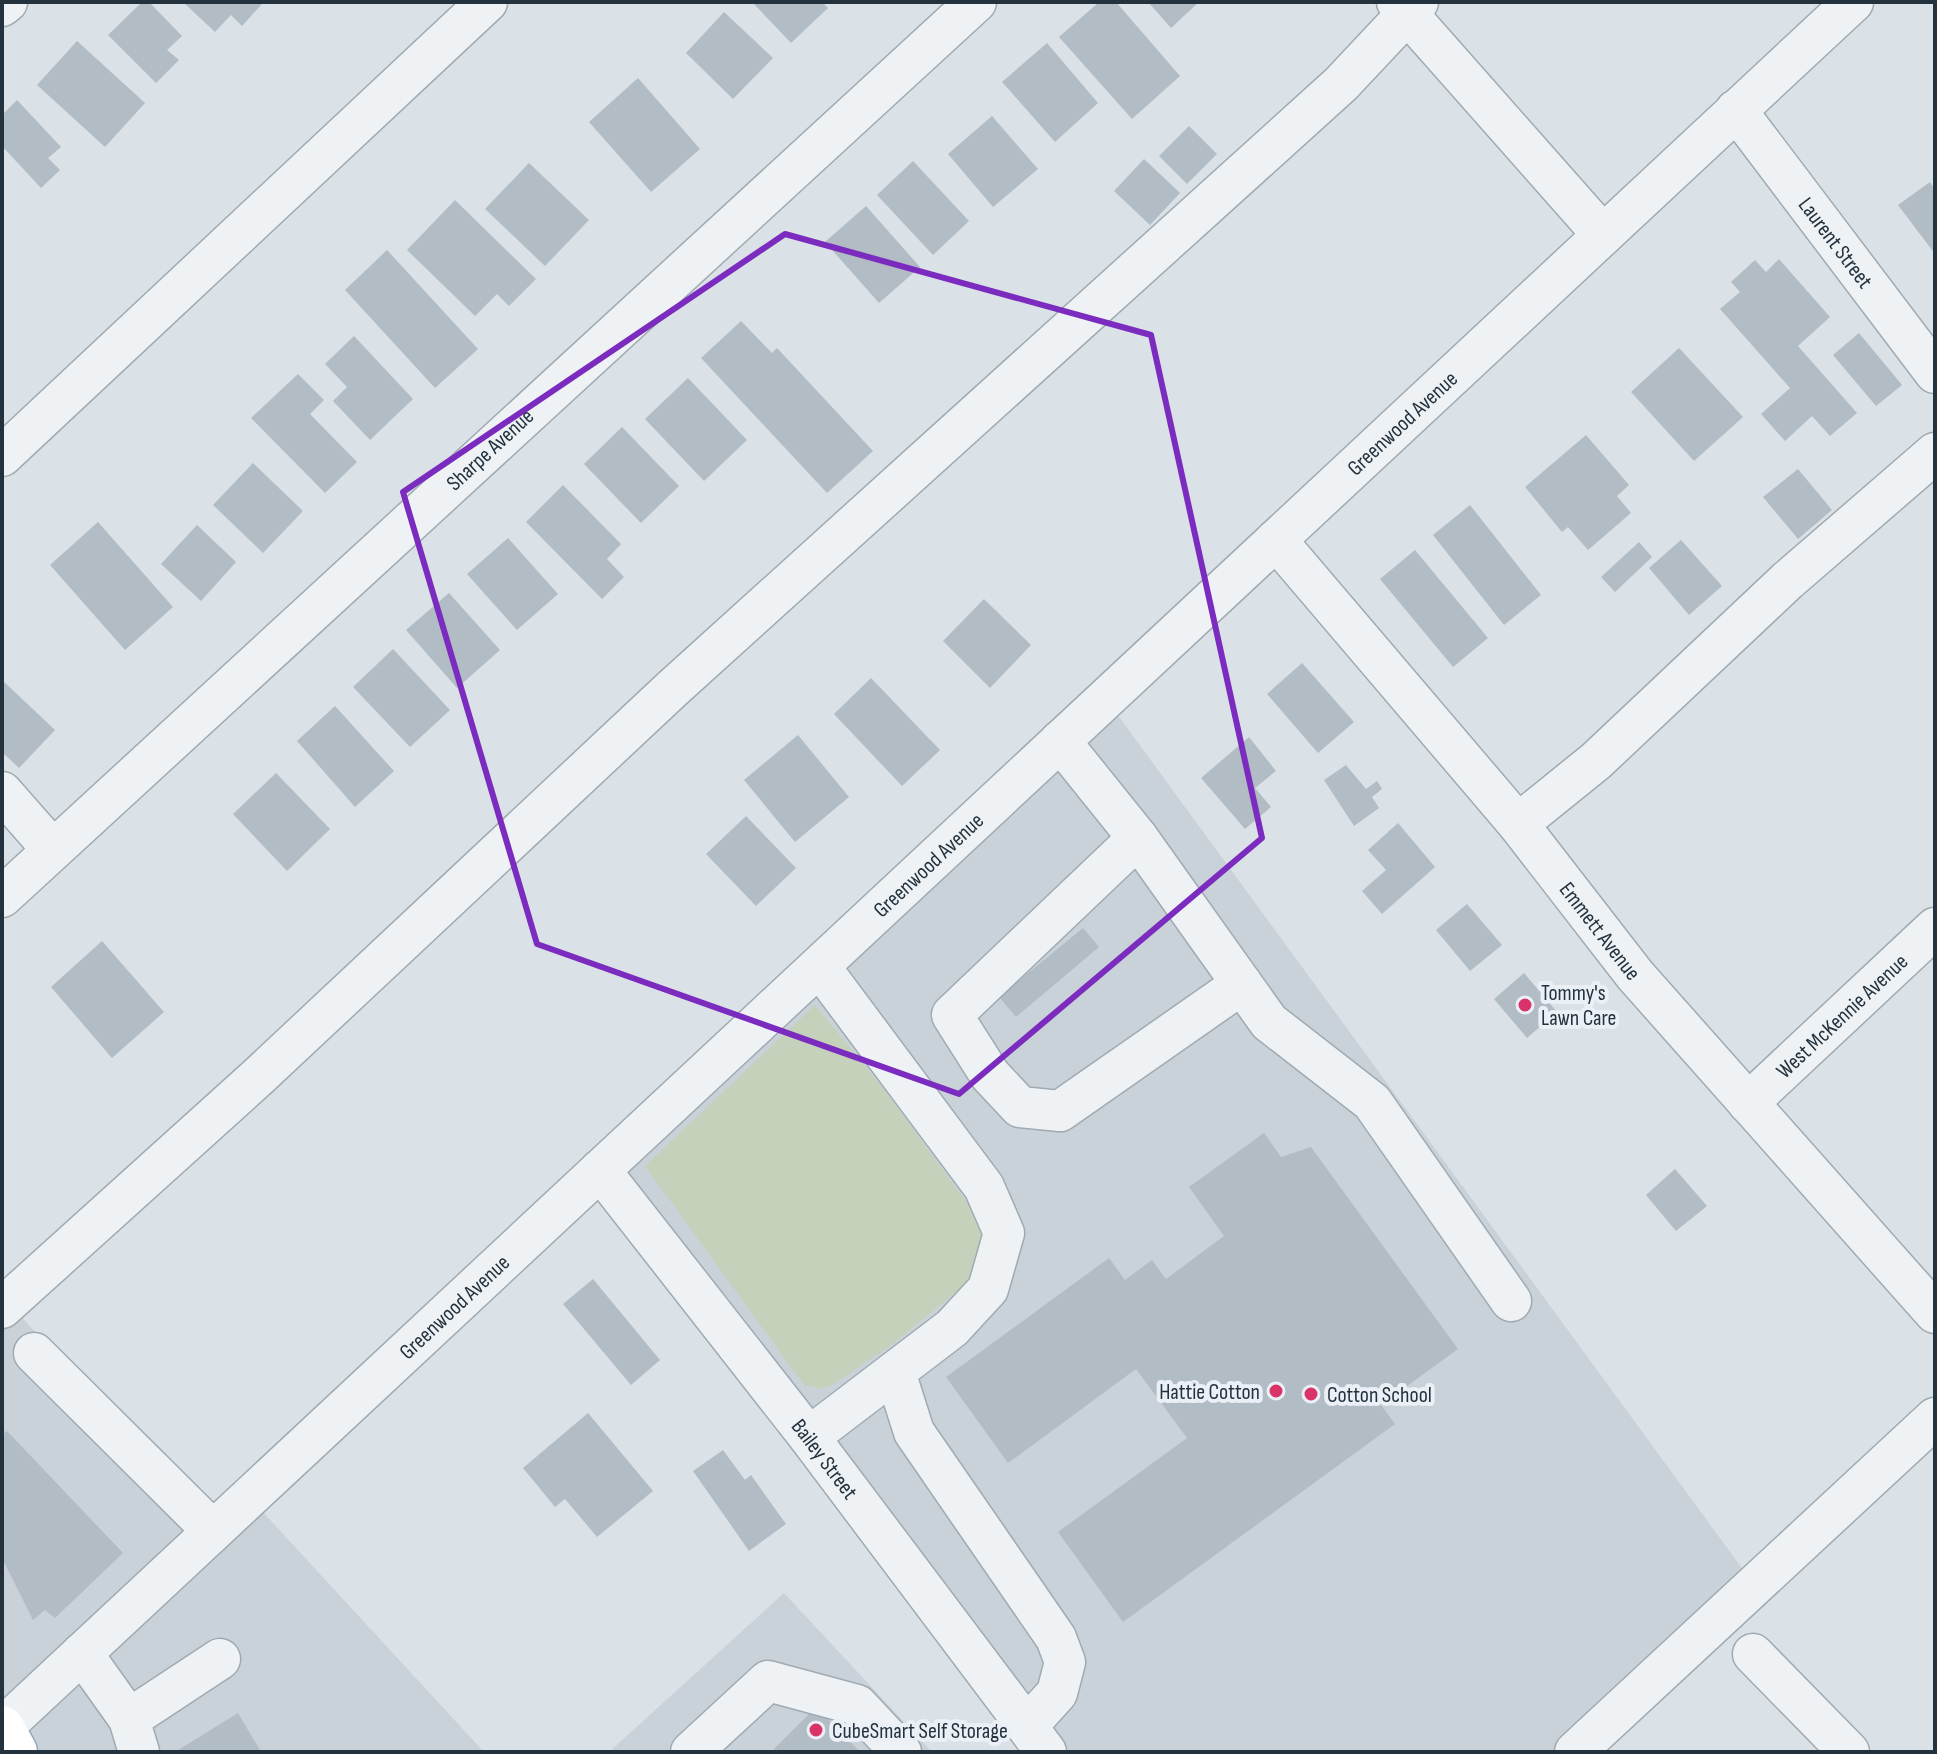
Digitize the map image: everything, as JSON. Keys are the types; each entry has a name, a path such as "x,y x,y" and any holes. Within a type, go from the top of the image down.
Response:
{"main road":[{"path":"2,1728 15,1752"}],"street":[{"path":"2,6 7,2"},
{"path":"2,456 487,2"},
{"name":"Sharpe Avenue","path":"2,897 976,2"},
{"name":"Greenwood Avenue","path":"2,1728 1853,2"},
{"path":"2,1308 259,1076 661,700 1341,84 1407,5 1603,235"},
{"name":"Laurent Street","path":"1736,110 1935,373"},
{"path":"1518,824 1596,761 1787,581 1935,453"},
{"name":"Emmett Avenue","path":"1276,540 1518,824 1635,975 1935,1313"},
{"path":"1060,741 1138,838 1269,1022 1372,1102 1511,1301"},
{"path":"2,792 53,850"},
{"path":"1138,838 952,1015 990,1075 1020,1107 1060,1111 1242,984"},
{"name":"West McKennie Avenue","path":"1748,1103 1935,928"},
{"path":"809,1437 952,1328 988,1289 1004,1233 984,1187 820,967"},
{"name":"Bailey Street","path":"600,1170 809,1437 1037,1739"},
{"path":"34,1353 213,1531"},
{"path":"895,1372 914,1432 1056,1638 1065,1662 1057,1693 1037,1739"},
{"path":"1575,1752 1935,1418"},
{"path":"82,1653 134,1735 220,1659"},
{"path":"1753,1654 1849,1752"},
{"path":"691,1752 768,1681 857,1705 901,1752"}],"highlighted area":[{"path":"785,234 1151,335 1262,838 959,1094 537,944 403,492"}],"shaded area":[{"path":"1106,699 1755,1586 1575,1752 1046,1752 600,1170"},
{"path":"2,1295 213,1531 249,1497 484,1752 2,1752"},
{"path":"784,1593 932,1752 609,1752"}],"green space":[{"path":"815,1005 882,1087 960,1193 980,1224 983,1247 977,1269 961,1288 890,1346 832,1385 821,1389 804,1385 645,1166"}],"building":[{"path":"142,2 149,2 182,36 167,50 179,60 156,83 108,35"},
{"path":"183,2 262,4 242,26 231,15 215,32"},
{"path":"752,2 822,2 828,8 791,43"},
{"path":"1099,2 1116,2 1180,76 1132,119 1059,37"},
{"path":"1148,2 1199,2 1171,28"},
{"path":"724,12 773,58 733,99 686,53"},
{"path":"77,41 145,103 105,147 37,85"},
{"path":"1047,43 1098,103 1055,142 1002,82"},
{"path":"638,78 700,149 651,192 589,122"},
{"path":"17,100 61,147 48,158 60,170 41,188 2,146 2,115"},
{"path":"992,116 1038,169 993,207 948,154"},
{"path":"1189,126 1217,154 1187,184 1159,156"},
{"path":"1144,159 1180,193 1150,225 1114,191"},
{"path":"913,161 969,221 933,255 877,195"},
{"path":"529,163 589,220 545,266 485,209"},
{"path":"1930,182 1935,190 1935,254 1898,205"},
{"path":"455,200 536,279 509,306 497,294 475,316 407,250"},
{"path":"866,206 920,267 879,303 825,242"},
{"path":"387,250 478,349 435,388 345,290"},
{"path":"1779,259 1830,317 1798,346 1857,413 1830,436 1812,416 1785,441 1761,414 1790,388 1720,309 1740,292 1731,282 1755,260 1766,272"},
{"path":"741,321 772,353 777,348 873,451 827,493 701,358"},
{"path":"1859,333 1902,385 1876,406 1833,355"},
{"path":"354,336 413,399 370,440 333,401 347,387 325,364"},
{"path":"1679,348 1743,417 1694,461 1631,392"},
{"path":"298,374 324,400 310,414 357,462 325,493 251,418"},
{"path":"688,378 747,440 704,481 645,419"},
{"path":"622,427 679,486 641,523 584,464"},
{"path":"1586,435 1629,485 1617,496 1631,513 1588,550 1568,527 1562,532 1525,487"},
{"path":"253,463 303,511 263,553 213,505"},
{"path":"1798,469 1832,510 1798,539 1763,497"},
{"path":"563,485 621,544 607,559 624,577 602,599 526,522"},
{"path":"1470,505 1541,595 1504,625 1433,535"},
{"path":"98,522 173,607 125,650 50,565"},
{"path":"197,525 236,562 201,601 161,564"},
{"path":"508,538 558,594 517,630 467,574"},
{"path":"1681,540 1722,586 1689,615 1649,568"},
{"path":"1639,542 1652,557 1615,592 1601,577"},
{"path":"1415,550 1488,638 1453,667 1380,579"},
{"path":"449,593 500,650 457,688 406,630"},
{"path":"984,599 1031,645 990,688 943,641"},
{"path":"393,649 450,710 410,747 353,687"},
{"path":"1302,663 1354,722 1318,753 1267,694"},
{"path":"871,678 940,750 902,786 834,714"},
{"path":"2,680 55,730 19,768 2,752"},
{"path":"335,706 394,771 355,807 297,741"},
{"path":"798,735 849,797 795,842 744,780"},
{"path":"1249,737 1276,771 1255,788 1271,807 1245,829 1201,778"},
{"path":"1346,765 1366,789 1377,781 1382,789 1372,797 1379,808 1354,826 1324,780"},
{"path":"276,773 330,829 287,871 233,814"},
{"path":"746,816 796,868 756,906 706,854"},
{"path":"1398,823 1435,867 1382,914 1362,891 1386,870 1368,850"},
{"path":"1467,904 1502,945 1470,971 1436,930"},
{"path":"1083,928 1099,947 1016,1017 999,997"},
{"path":"102,941 164,1012 112,1058 51,987"},
{"name":"Tommy's Lawn Care","path":"1524,973 1557,1012 1527,1038 1494,999"},
{"name":"Hattie Cotton","path":"1264,1133 1281,1157 1311,1147 1458,1349 1381,1405 1395,1424 1123,1622 1058,1532 1187,1438 1136,1369 1008,1463 946,1377 1109,1258 1125,1280 1152,1260 1166,1279 1224,1236 1189,1187"},
{"path":"1675,1169 1707,1206 1676,1231 1646,1195"},
{"path":"593,1279 660,1360 631,1385 563,1304"},
{"path":"588,1413 653,1491 597,1537 565,1499 555,1507 523,1468"},
{"path":"7,1431 123,1553 55,1618 45,1610 33,1620 2,1558 2,1435"},
{"path":"723,1450 745,1480 751,1475 786,1524 749,1551 693,1471"},
{"name":"CubeSmart Self Storage","path":"816,1707 860,1752 771,1752"},
{"path":"238,1713 261,1752 175,1752"}],"place":[{"name":"Tommy's Lawn Care","path":"1525,1005"},
{"name":"Hattie Cotton","path":"1276,1391"},
{"name":"Cotton School","path":"1311,1394"},
{"name":"CubeSmart Self Storage","path":"816,1730"}]}
